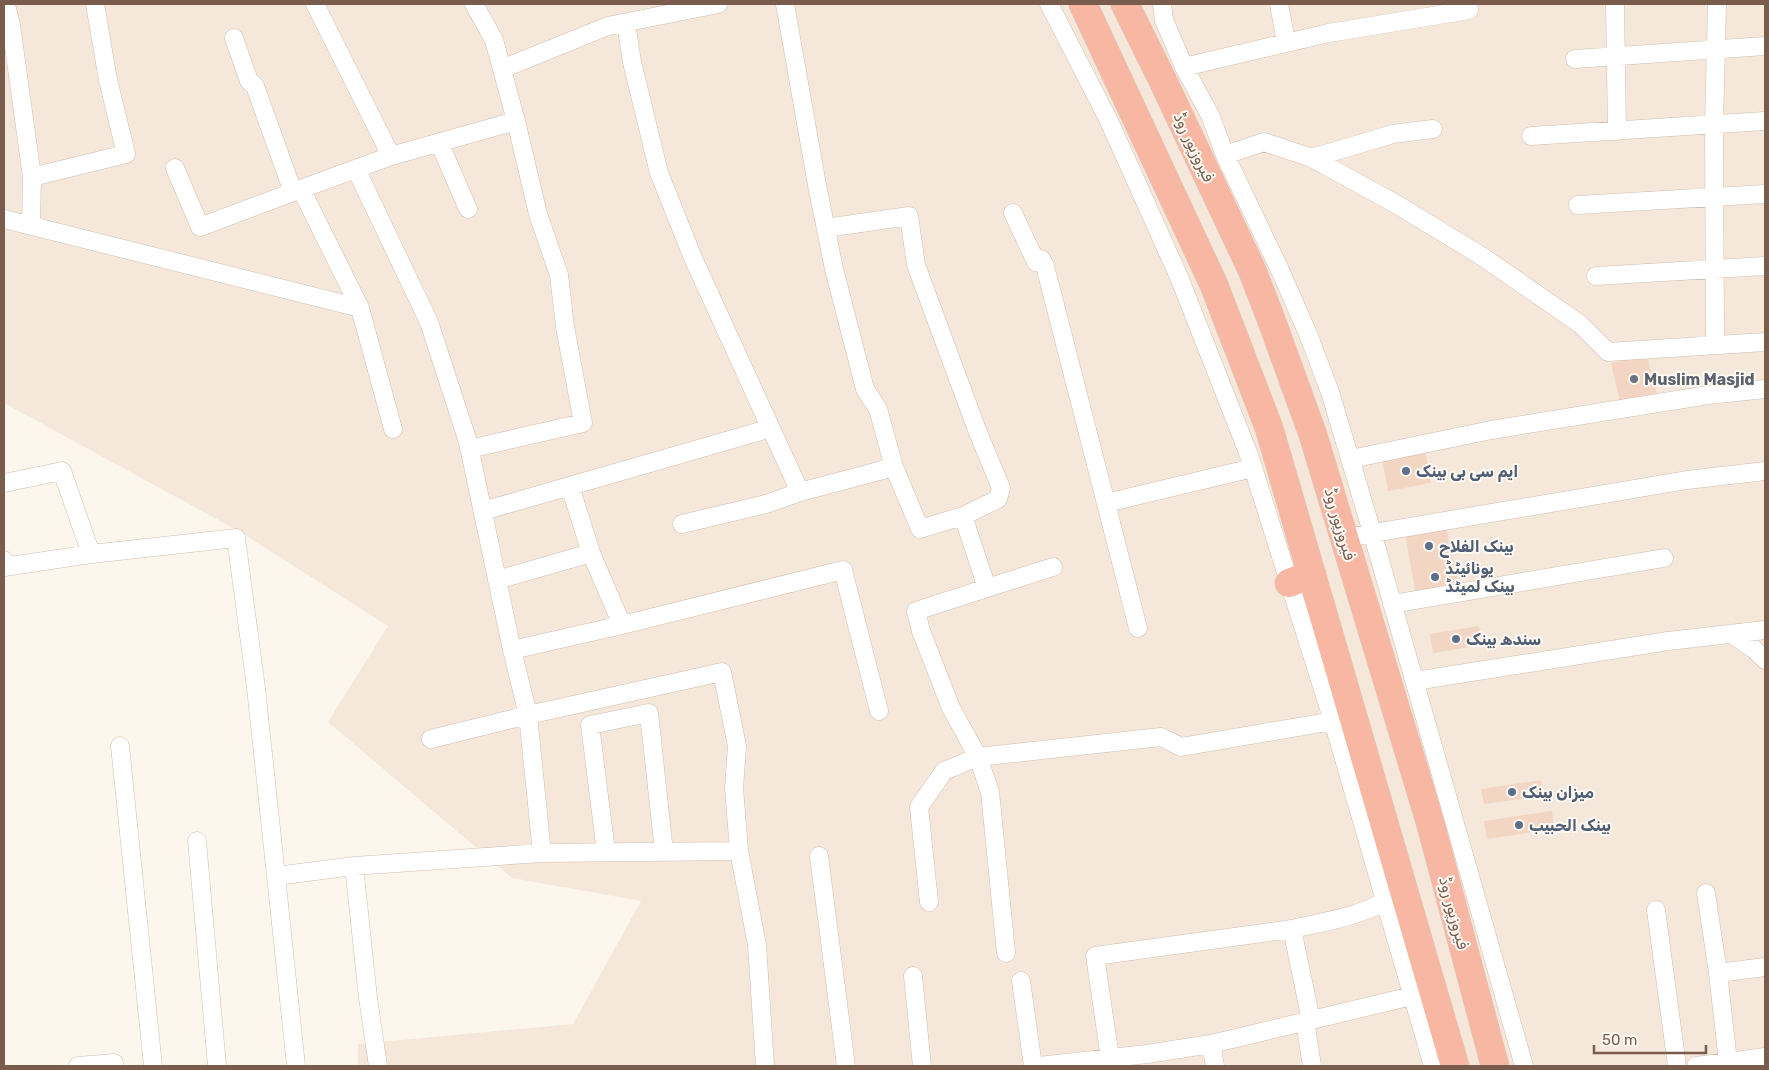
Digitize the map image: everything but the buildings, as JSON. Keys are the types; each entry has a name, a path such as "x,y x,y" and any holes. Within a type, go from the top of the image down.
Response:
{"highway":[{"path":"1083,4 1214,285 1269,428 1301,578 1454,1066"},
{"name":"فیروزپور روڈ","path":"1125,4 1252,270 1313,435 1430,822 1496,1066"},
{"path":"1214,285 1252,270"}],"street":[{"path":"32,177 126,154 108,80 95,4"},
{"path":"315,4 391,156"},
{"path":"469,449 583,423 565,327 559,275 538,214 494,40 474,4"},
{"path":"502,69 608,26 626,23 647,11 718,4"},
{"path":"785,4 826,228 834,269 865,390 878,410 894,467 920,529 963,516 998,498 1001,488 977,430 916,265 909,216 826,228"},
{"path":"1049,4 1109,120 1179,278 1253,468 1301,578 1333,721 1433,1066"},
{"path":"1162,4 1164,20 1184,67 1210,115 1225,155 1280,270 1308,334 1330,392 1415,681 1524,1066"},
{"path":"1279,4 1286,42"},
{"path":"1184,67 1329,33 1469,10 1468,4"},
{"path":"1615,4 1617,131"},
{"path":"1715,344 1714,124 1718,4"},
{"path":"4,9 7,9 11,26 32,177 31,225"},
{"path":"626,23 632,62 659,173 693,258 800,492"},
{"path":"234,38 249,81 255,86 297,190 360,308 393,429"},
{"path":"1574,59 1765,46"},
{"path":"175,168 200,227 391,156 516,121"},
{"path":"1531,136 1765,121"},
{"path":"1312,158 1394,134 1433,129"},
{"path":"439,142 468,209"},
{"path":"1225,155 1264,142 1312,158 1396,204 1483,257 1580,324 1608,352 1765,342"},
{"path":"356,169 429,322 469,449 512,650 528,715 542,853"},
{"path":"1578,205 1765,194"},
{"path":"1013,213 1036,262 1041,259 1045,266 1138,628"},
{"path":"4,219 360,308"},
{"path":"1596,276 1765,266"},
{"path":"1351,459 1491,430 1708,395 1765,389"},
{"path":"483,511 771,428"},
{"path":"682,524 766,504 800,492 894,467"},
{"path":"1106,503 1253,468"},
{"path":"4,483 62,471 91,554"},
{"path":"1344,538 1687,480 1765,471"},
{"path":"570,486 590,553 622,625"},
{"path":"963,516 987,588"},
{"path":"4,560 4,567 91,554 236,538 256,688 296,1066"},
{"path":"497,580 590,553"},
{"path":"1392,604 1664,558"},
{"path":"1006,953 990,792 978,756 951,708 921,630 916,611 1053,567"},
{"path":"512,650 622,625 843,570 879,711"},
{"path":"1415,681 1668,641 1765,630"},
{"path":"1732,634 1755,650 1765,660"},
{"path":"431,739 528,715 722,672 737,746 734,788 739,851 756,946 765,1066"},
{"path":"606,852 590,726 649,713 664,852"},
{"path":"929,902 919,807 944,771 978,756 1161,737 1181,747 1333,721"},
{"path":"120,746 153,1066"},
{"path":"197,841 218,1066"},
{"path":"276,876 354,866 542,853 739,851"},
{"path":"819,856 846,1066"},
{"path":"354,866 368,998 378,1066"},
{"path":"1706,893 1718,973 1728,1062"},
{"path":"1110,1058 1095,956 1292,929 1369,910 1384,902"},
{"path":"1656,910 1677,1066"},
{"path":"1292,929 1308,1021 1312,1066"},
{"path":"1718,973 1765,967"},
{"path":"913,976 922,1066"},
{"path":"1021,981 1033,1066"},
{"path":"1039,1066 1110,1058 1147,1060 1412,996"},
{"path":"1211,1044 1215,1066"},
{"path":"1696,1066 1765,1056"},
{"path":"78,1066 114,1063"}],"shaded area":[{"path":"4,4 1765,4 1765,1066 358,1066 358,1044 573,1024 641,901 512,878 328,722 388,626 242,533 4,403"}],"place":[{"name":"Muslim Masjid","path":"1634,379"},
{"name":"ایم سی بی بینک","path":"1406,471"},
{"name":"بینک الفلاح","path":"1429,546"},
{"name":"یونائیٹڈ بینک لمیٹڈ","path":"1435,577"},
{"name":"سندھ بینک","path":"1456,639"},
{"name":"میزان بینک","path":"1512,792"},
{"name":"بينک الحبيب","path":"1519,825"}]}
